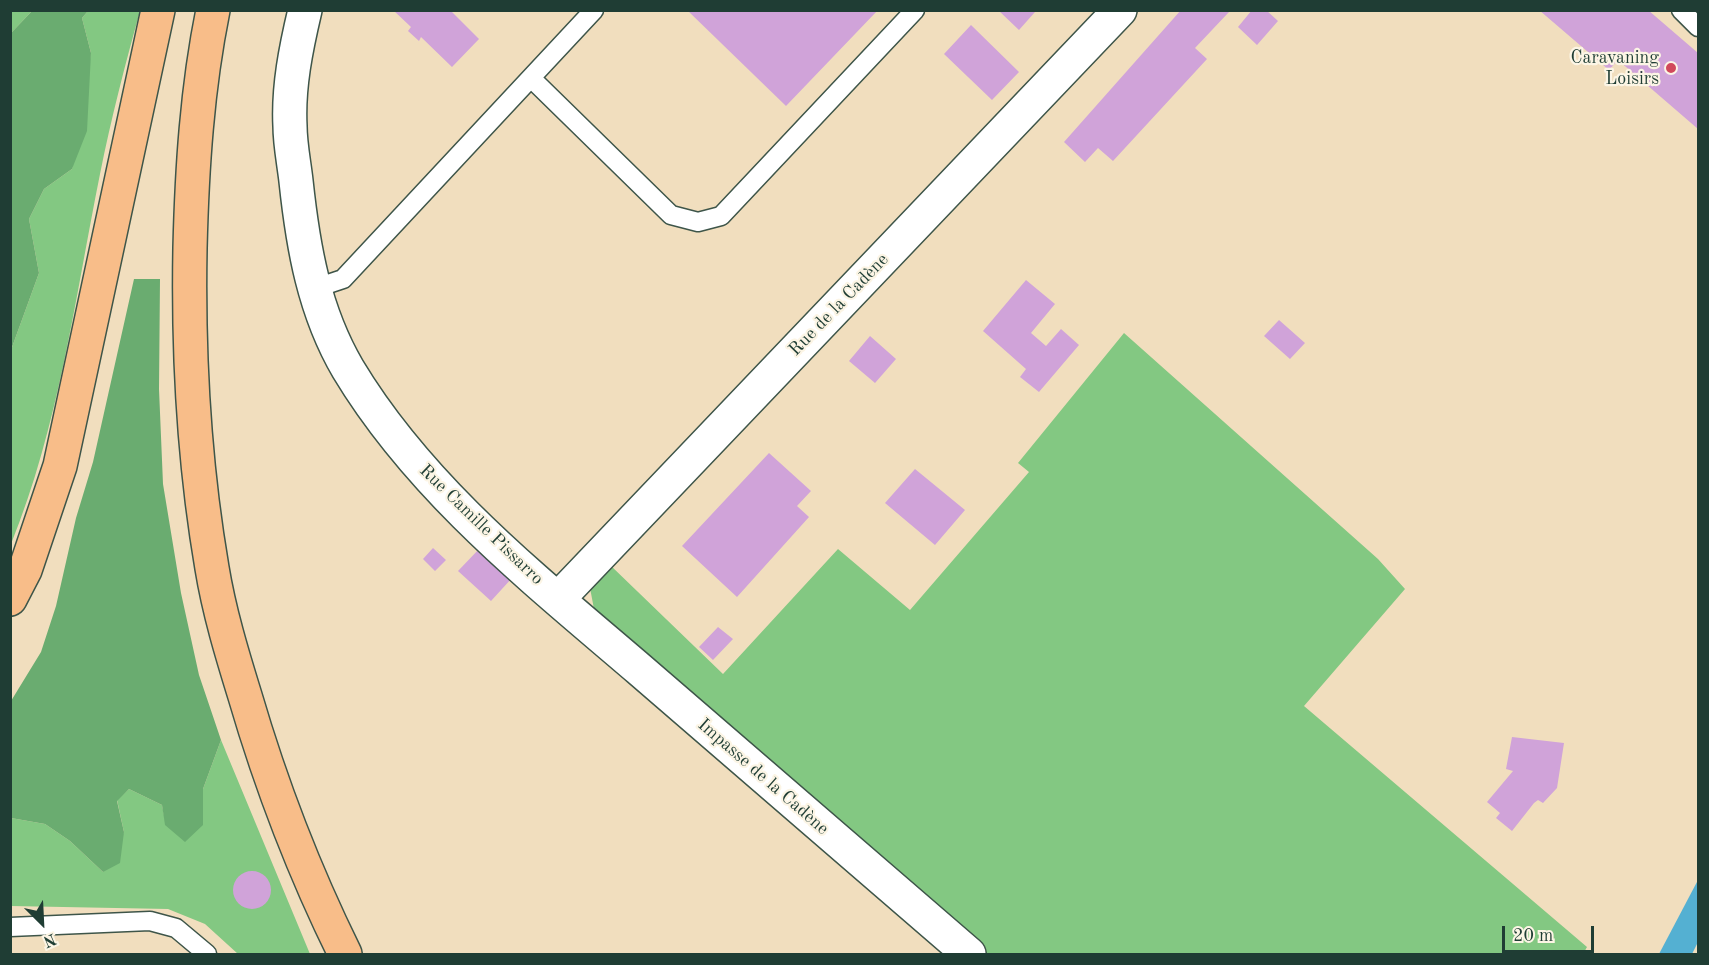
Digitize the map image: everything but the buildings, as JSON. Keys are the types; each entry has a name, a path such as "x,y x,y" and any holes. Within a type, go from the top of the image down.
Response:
{"highway":[{"path":"10,599 25,570 60,466 158,10"},
{"path":"213,10 198,105 191,202 189,316 193,416 209,546 232,656 265,763 314,891 345,954"}],"street":[{"name":"Rue Camille Pissarro","path":"305,10 294,58 290,126 298,203 313,290 348,368 429,479 558,599"},
{"name":"Rue de la Cadène","path":"558,599 1120,10"},
{"name":"Impasse de la Cadène","path":"558,599 969,954"}],"lane":[{"path":"313,290 343,279 594,10"},
{"path":"531,78 672,215 698,222 721,216 915,10"},
{"path":"1681,10 1698,27"},
{"path":"10,927 150,921 176,928 207,954"}],"green space":[{"path":"10,11 32,11 11,33"},
{"path":"32,11 88,11 82,18 91,53 87,131 72,169 44,189 29,219 39,273 11,350 11,33"},
{"path":"88,11 140,11 104,153 54,408 28,499 11,544 11,350 39,273 29,219 44,189 72,169 91,53 82,18"},
{"path":"134,279 160,279 159,389 163,484 181,593 199,675 221,740 203,789 203,825 185,842 165,825 162,805 129,789 117,801 124,832 120,863 103,872 70,841 45,824 11,818 11,701 41,652 56,606 76,518 93,462"},
{"path":"1124,333 1378,559 1405,589 1304,706 1587,947 1583,954 984,954 594,609 590,588 609,564 723,674 838,549 910,610 1029,472 1018,463"},
{"path":"221,740 310,954 238,954 205,924 168,909 11,906 11,818 45,824 70,841 103,872 124,832 117,800 129,789 162,805 166,825 203,825 203,789"}],"water":[{"path":"1698,880 1698,942 1692,954 1659,954"}],"place":[{"name":"Caravaning Loisirs","path":"1671,68"}]}
